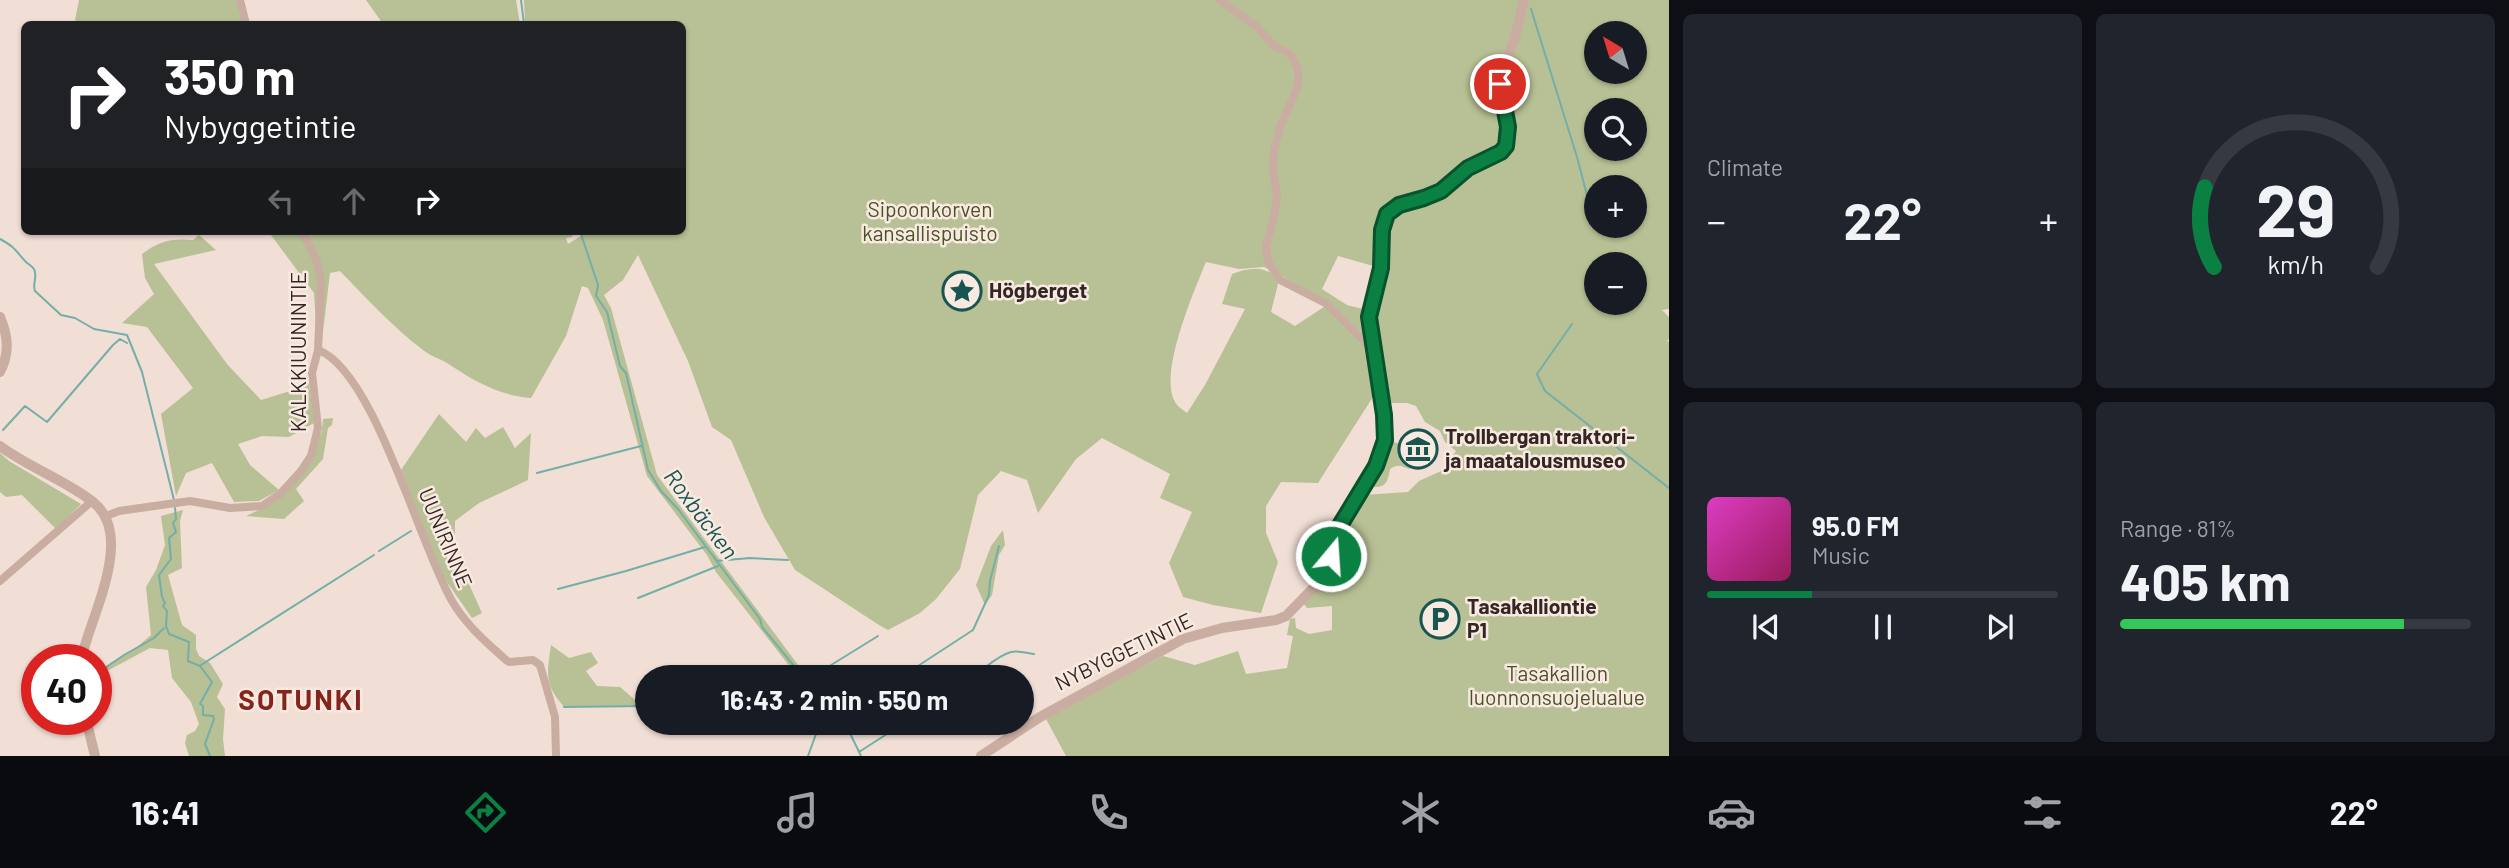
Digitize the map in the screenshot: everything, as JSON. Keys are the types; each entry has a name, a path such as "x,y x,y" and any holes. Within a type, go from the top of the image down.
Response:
{"street":[{"path":"240,0 245,21"},
{"path":"1220,0 1258,28 1274,46 1290,54 1298,69 1298,86 1280,127 1274,150 1276,196 1266,247 1268,262 1280,280 1327,304 1373,350"},
{"name":"NYBYGGETINTIE","path":"981,756 1040,716 1183,639 1222,628 1276,620 1293,611 1319,582 1339,527 1376,466 1383,447 1385,430 1369,317 1381,268 1382,230 1387,214 1399,205 1441,191 1468,168 1495,156 1506,146 1508,127 1501,96 1501,73 1515,37 1524,0"},
{"name":"KALKKIUUNINTIE","path":"106,516 119,511 190,501 245,509 262,506 272,500 301,471 316,444 318,412 312,373 318,350 321,281 316,259 304,235"},
{"path":"0,317 8,345 0,372"},
{"name":"UUNIRINNE","path":"318,350 338,362 375,422 404,485 438,573 459,611 473,630 509,662 533,660 540,665 555,717 556,756"},
{"path":"0,446 92,500 106,516 111,534 110,558 86,644"},
{"path":"0,582 92,500"},
{"path":"90,735 95,756"}],"green space":[{"path":"79,0 242,0 247,21 76,21"},
{"path":"366,0 516,0 520,21 381,21"},
{"name":"Sipoonkorven kansallispuisto","path":"524,0 1520,0 1496,78 1503,126 1502,142 1498,149 1437,188 1390,206 1377,267 1338,256 1322,289 1347,305 1367,310 1365,317 1368,343 1328,304 1275,272 1264,267 1239,269 1206,262 1180,332 1171,372 1171,389 1175,402 1184,411 1187,413 1205,385 1245,309 1222,304 1232,274 1251,269 1269,272 1279,280 1271,312 1295,326 1327,305 1369,347 1378,389 1318,483 1281,482 1266,506 1266,533 1278,562 1261,613 1183,597 1169,563 1192,512 1160,498 1170,474 1102,438 1076,459 1038,513 1027,480 1001,471 978,495 960,569 936,599 920,613 888,630 879,625 795,570 764,517 731,440 712,427 688,361 638,255 623,280 604,295 611,308 657,475 798,665 789,665 716,572 707,555 647,476 603,320 588,288 582,286 566,336 531,398 520,397 487,386 426,352 391,322 340,271 330,273 322,340 317,342 314,293 271,235 572,235 566,238 568,244 581,235 686,235 686,21 525,21"},
{"name":"Tasakallion luonnonsuojelualue","path":"1528,0 1669,0 1669,309 1662,310 1669,317 1669,756 1066,756 1045,717 1163,656 1195,665 1238,651 1246,674 1287,668 1293,636 1287,635 1290,619 1295,618 1296,628 1309,634 1332,630 1332,606 1307,608 1304,604 1363,495 1408,492 1419,481 1441,471 1456,451 1445,442 1440,431 1425,422 1416,406 1407,403 1385,403 1373,317 1386,230 1395,212 1498,160 1510,147 1505,74"},
{"path":"199,235 216,250 154,264 227,364 261,400 300,388 304,378 309,384 314,423 289,437 262,436 238,444 250,465 279,490 259,501 234,502 212,463 186,473 176,496 161,414 193,388 147,327 122,323 154,294 145,278 142,254 160,243 193,240"},
{"path":"439,414 466,442 476,428 485,438 503,427 515,448 531,433 528,480 479,503 455,521 455,553 482,613 472,618 440,572 401,470"},
{"path":"333,418 332,425 328,428 323,459 296,489 304,501 284,519 246,516 263,508 310,463 322,431 323,419"},
{"path":"1391,442 1422,447 1424,452 1417,450 1416,454 1424,454 1410,469 1393,467 1384,485 1373,487 1370,482"},
{"path":"0,453 81,504 56,529 22,495 6,497 0,492"},
{"path":"183,510 180,521 182,568 168,575 182,625 196,635 199,656 210,663 223,684 217,697 225,709 225,756 189,756 185,743 187,735 195,731 199,724 191,702 172,678 168,650 150,648 112,668 112,662 151,635 146,587 156,570 165,545 161,516"},
{"path":"1003,530 1005,545 999,555 992,595 985,605 976,585 991,546"},
{"path":"551,645 569,658 591,652 598,663 586,671 597,686 620,687 635,700 635,706 564,707 550,685"}],"waterway":[{"name":"Roxbäcken","path":"521,0 524,21"},
{"path":"1531,9 1584,184"},
{"name":"Roxbäcken","path":"581,235 598,285 596,296 607,312 620,366 626,373 648,470 661,491 678,509 760,619 762,627 793,665"},
{"path":"0,239 33,268 35,291 61,315 75,318 94,329 127,335 142,372 174,500"},
{"path":"1572,324 1537,374 1545,391 1669,488"},
{"path":"3,430 25,406 47,422 113,345 120,339 127,343"},
{"path":"537,473 641,446"},
{"path":"175,508 176,519 173,523 176,532 169,538 171,559 159,575 165,603 163,606 167,611 166,626 169,634 189,642 188,661 200,666 212,682 200,704 203,706 203,715 213,716 214,719 205,744 210,756"},
{"path":"379,551 411,531"},
{"path":"919,665 973,630 989,595 999,546"},
{"path":"558,589 705,547"},
{"path":"201,665 374,555"},
{"path":"716,561 750,558 788,560"},
{"path":"638,598 718,566"},
{"path":"112,663 154,638 164,628"},
{"path":"831,665 878,636"},
{"path":"988,665 1011,652 1034,654"},
{"path":"564,707 635,706"},
{"name":"Roxbäcken","path":"808,756 816,735"},
{"path":"851,735 861,756"},
{"path":"859,752 885,735"}],"place":[{"name":"Högberget","path":"962,291"},
{"name":"Trollbergan traktori- ja maatalousmuseo","path":"1418,449"},
{"name":"Tasakalliontie P1","path":"1440,619"}],"district":[{"name":"SOTUNKI","path":"301,700"}],"route":[{"path":"1331,556 1339,527 1376,466 1385,440 1384,415 1369,317 1381,268 1382,230 1387,214 1407,201 1441,191 1468,168 1501,152 1506,146 1508,127 1500,84"}]}
